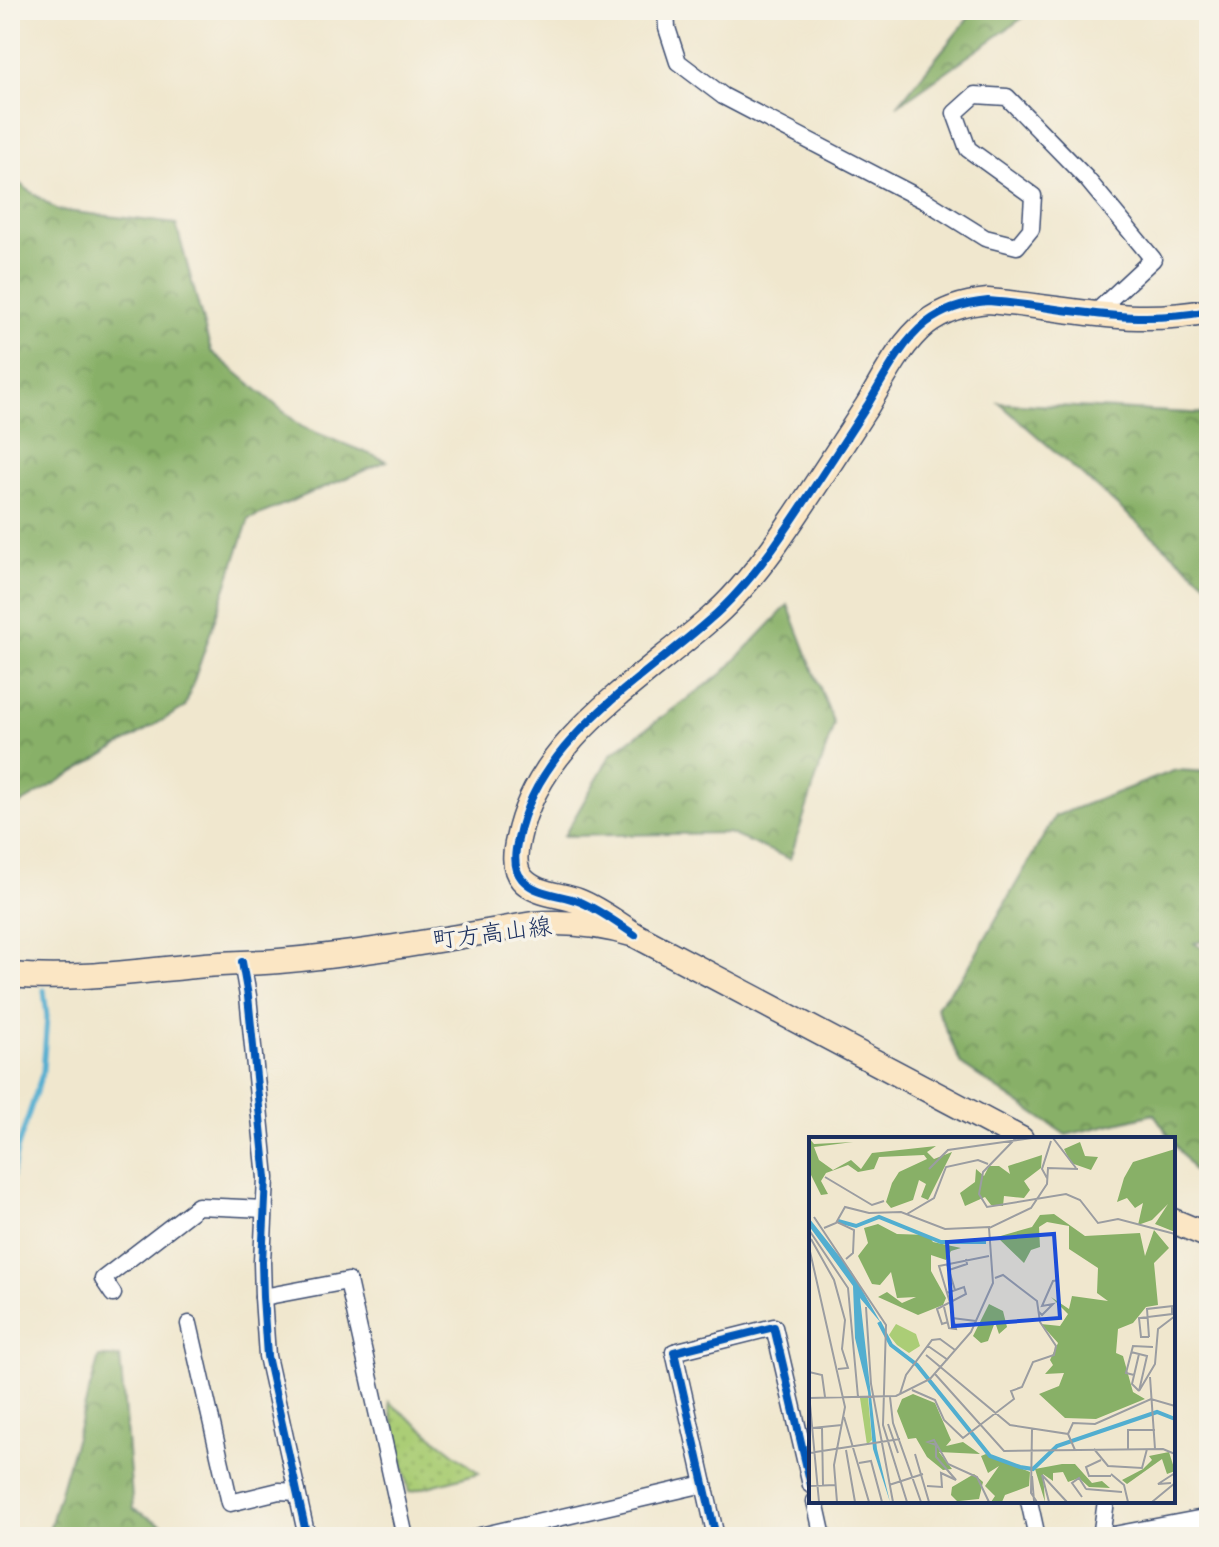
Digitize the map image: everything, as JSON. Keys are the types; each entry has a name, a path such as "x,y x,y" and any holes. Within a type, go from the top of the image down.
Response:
{"street":[{"path":"666,10 667,28 678,62 723,96 929,203 985,238 1017,246 1031,229 1033,196 968,149 955,113 975,95 1007,97 1086,178 1153,259 1093,315"},
{"path":"635,935 579,901 553,895 523,880 517,869 515,853 527,809 540,782 568,742 662,658 709,621 742,588 811,492 913,335 949,310 988,301 1126,318 1209,311"},
{"name":"町方高山線","path":"10,975 72,977 276,961 366,951 551,923 610,927 635,935 1017,1137"},
{"path":"242,962 266,1178 263,1297 267,1356 307,1537"},
{"path":"113,1294 103,1279 198,1206 265,1209"},
{"path":"1175,1222 1209,1236"},
{"path":"263,1297 348,1281 405,1537"},
{"path":"189,1324 230,1503 279,1491 297,1492"},
{"path":"716,1537 674,1352 774,1327 809,1473"},
{"path":"476,1537 704,1484"},
{"path":"815,1503 823,1537"},
{"path":"1029,1503 1037,1537"},
{"path":"1106,1503 1102,1537 1209,1517"}],"green space":[{"path":"975,10 1034,10 897,106"},
{"path":"10,177 57,210 176,224 211,351 302,427 387,461 249,519 185,707 10,810"},
{"path":"999,403 1209,414 1209,585"},
{"path":"788,605 834,724 790,859 728,833 564,836 611,754 723,673"},
{"path":"1176,770 1209,772 1209,940 1194,943 1209,953 1209,1193 1175,1144 1175,1137 1170,1137 1154,1114 1066,1135 961,1064 936,1007 967,970 1055,816"},
{"path":"99,1357 120,1357 133,1509 185,1537 47,1537"},
{"path":"389,1402 479,1473 409,1492"}],"waterway":[{"path":"10,1187 17,1150 43,1071 47,1017 44,990"}],"cycle path":[{"path":"635,935 585,904 541,891 522,879 517,870 516,854 529,804 546,772 595,716 718,612 751,577 797,513 893,362 917,331 948,310 988,301 1124,316 1152,317 1209,311"},
{"path":"242,962 266,1178 262,1262 267,1356 307,1537"},
{"path":"716,1537 674,1352 774,1327 809,1476"}]}
